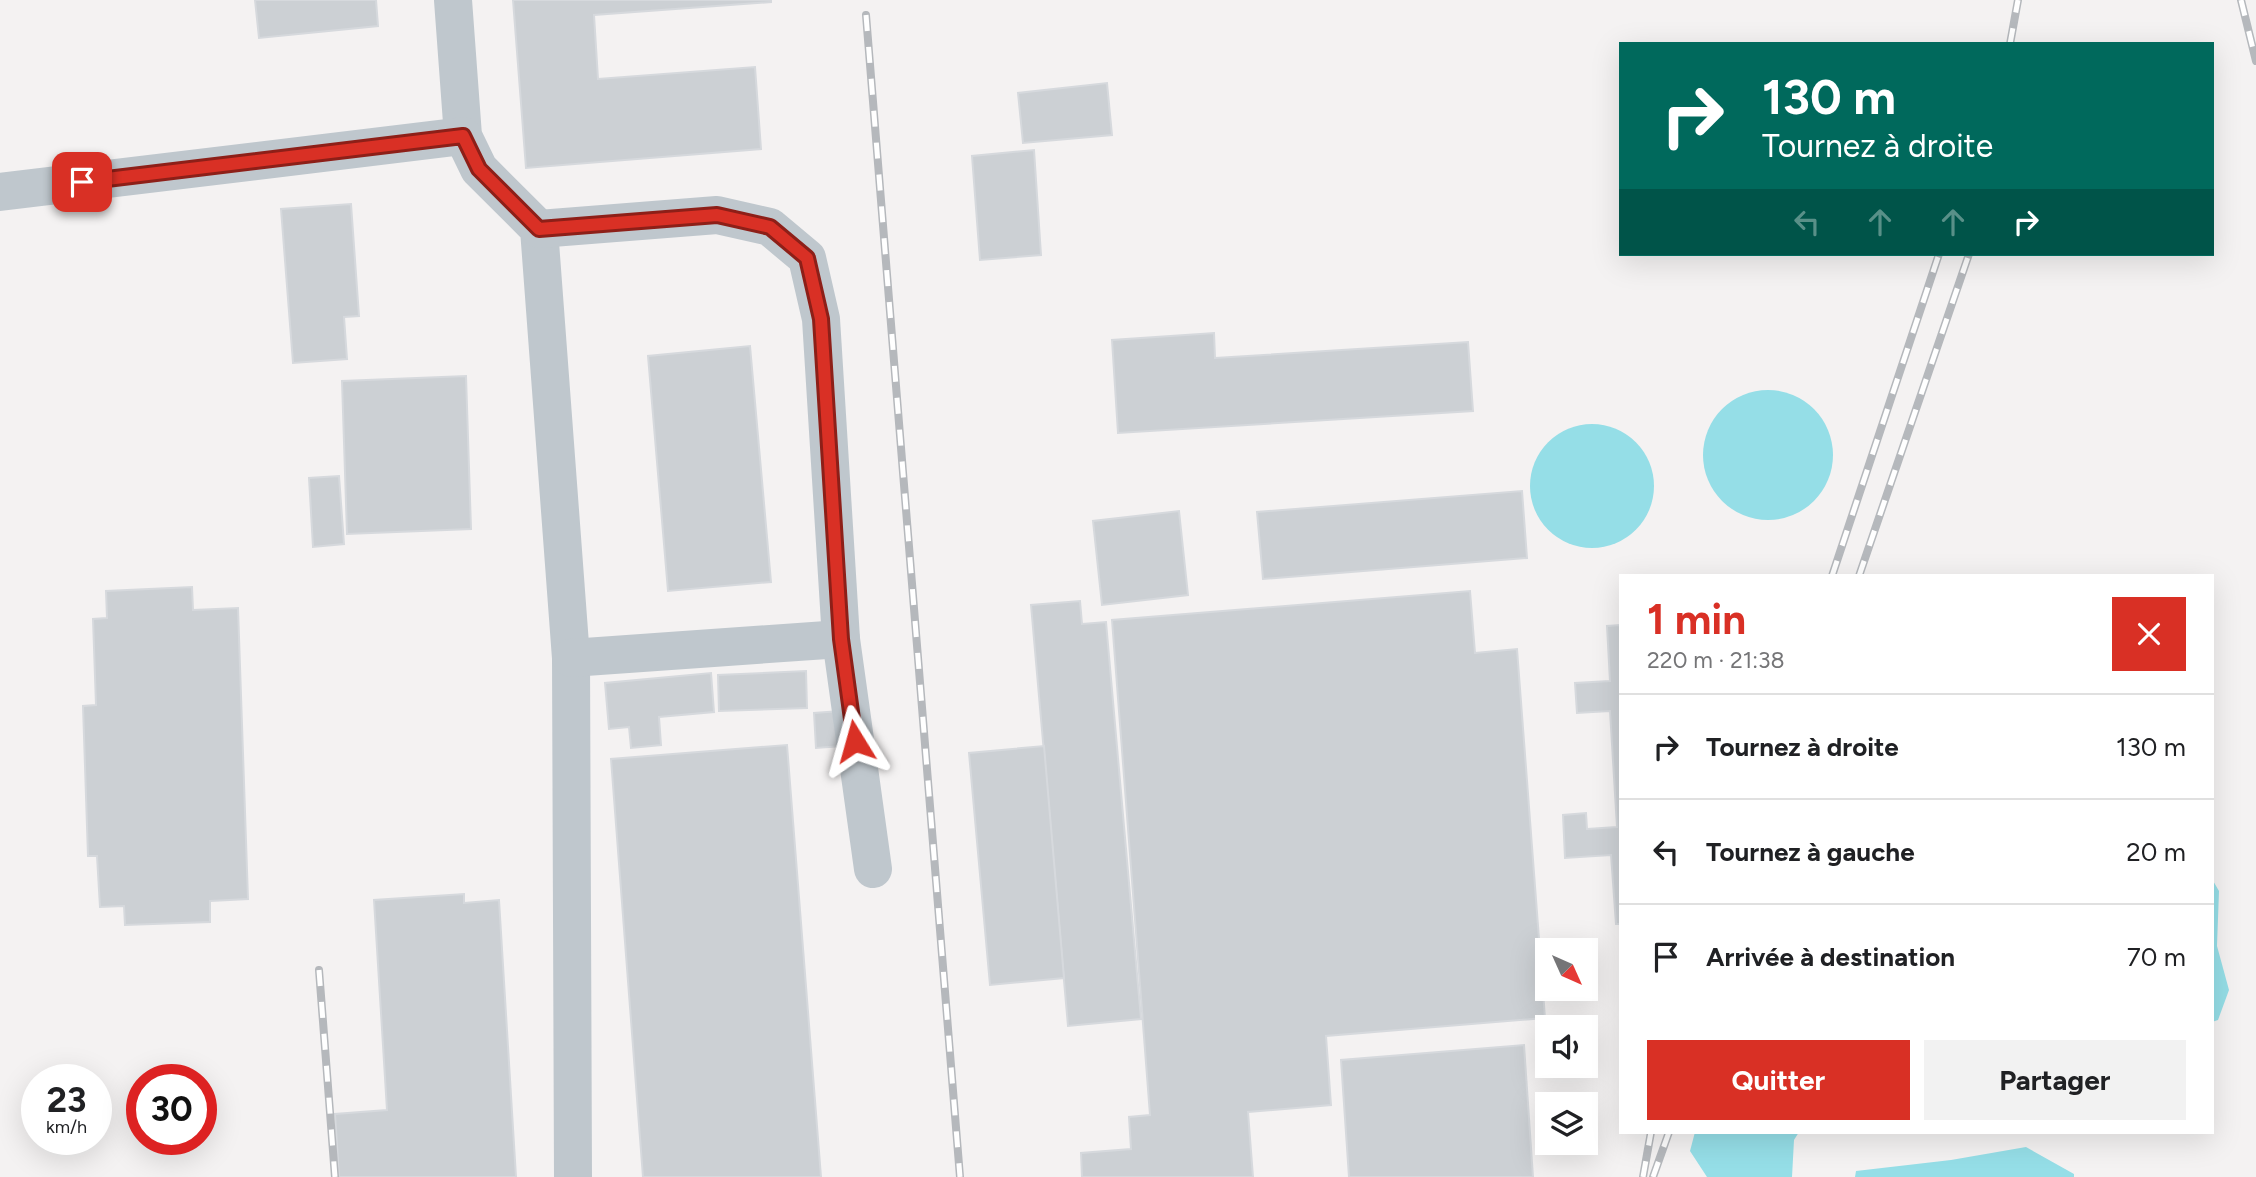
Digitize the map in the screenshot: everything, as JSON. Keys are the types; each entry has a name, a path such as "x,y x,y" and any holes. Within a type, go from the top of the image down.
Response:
{"street":[{"path":"453,0 463,136 479,169 539,229 571,658 573,1177"},
{"path":"0,192 463,136"},
{"path":"539,229 717,215 770,227 807,258 821,319 841,639 873,869"},
{"path":"571,658 841,639"}],"water":[{"path":"1768,390 1793,395 1814,409 1828,430 1833,455 1828,480 1814,501 1793,515 1768,520 1743,515 1722,501 1708,480 1703,455 1708,430 1722,409 1743,395"},
{"path":"1592,424 1616,428 1636,442 1650,462 1654,486 1650,510 1636,530 1616,544 1592,548 1568,544 1548,530 1534,510 1530,486 1534,462 1548,442 1568,428"},
{"path":"2214,882 2219,891 2217,946 2229,990 2218,1020 2214,1021"},
{"path":"1694,1134 1798,1134 1794,1140 1792,1177 1707,1177 1690,1151"},
{"path":"2026,1147 2074,1174 2074,1177 1855,1177 1856,1171 1951,1160"}],"building":[{"path":"255,0 376,0 378,26 259,38"},
{"path":"513,0 771,0 594,15 598,79 755,67 761,149 526,168"},
{"path":"1107,83 1112,135 1023,143 1018,93"},
{"path":"1034,150 1041,255 980,260 972,156"},
{"path":"351,204 359,316 344,317 347,359 293,363 281,209"},
{"path":"1214,333 1215,358 1468,342 1473,411 1118,433 1112,340"},
{"path":"750,346 771,582 668,591 648,356"},
{"path":"466,376 471,529 347,534 342,381"},
{"path":"339,476 344,544 313,547 309,478"},
{"path":"1522,491 1527,558 1263,579 1257,512"},
{"path":"1179,511 1188,595 1102,605 1093,521"},
{"path":"192,587 193,610 238,608 248,899 210,901 210,922 125,925 124,906 100,907 97,856 88,856 83,706 96,705 93,619 107,618 106,591"},
{"path":"1470,591 1475,653 1517,649 1539,938 1535,938 1535,1001 1544,1001 1545,1015 1535,1015 1535,1019 1326,1036 1331,1105 1248,1112 1253,1177 1082,1177 1081,1153 1131,1149 1129,1117 1150,1115 1112,620"},
{"path":"1080,601 1082,624 1106,622 1141,1019 1068,1026 1031,605"},
{"path":"1619,625 1619,924 1616,924 1611,855 1565,858 1563,815 1586,813 1587,829 1617,827 1610,711 1577,713 1575,683 1610,681 1607,626"},
{"path":"806,671 807,708 719,711 718,675"},
{"path":"711,673 714,712 659,717 661,745 631,748 629,727 609,729 605,683"},
{"path":"840,711 842,746 816,748 814,713"},
{"path":"787,745 821,1177 643,1177 611,759"},
{"path":"1044,746 1064,978 990,985 969,753"},
{"path":"464,894 464,903 499,900 516,1177 339,1177 335,1114 387,1110 374,900"},
{"path":"1524,1045 1533,1177 1349,1177 1341,1060"}],"railway":[{"path":"2010,42 2018,0"},
{"path":"2241,0 2256,61"},
{"path":"866,15 960,1177"},
{"path":"1833,574 1938,256"},
{"path":"1860,574 1968,256"},
{"path":"319,970 335,1177"},
{"path":"1643,1177 1651,1134"},
{"path":"1653,1177 1668,1134"}],"route":[{"path":"82,182 463,136 479,169 539,229 717,215 770,227 807,258 821,319 841,639 855,741"}]}
